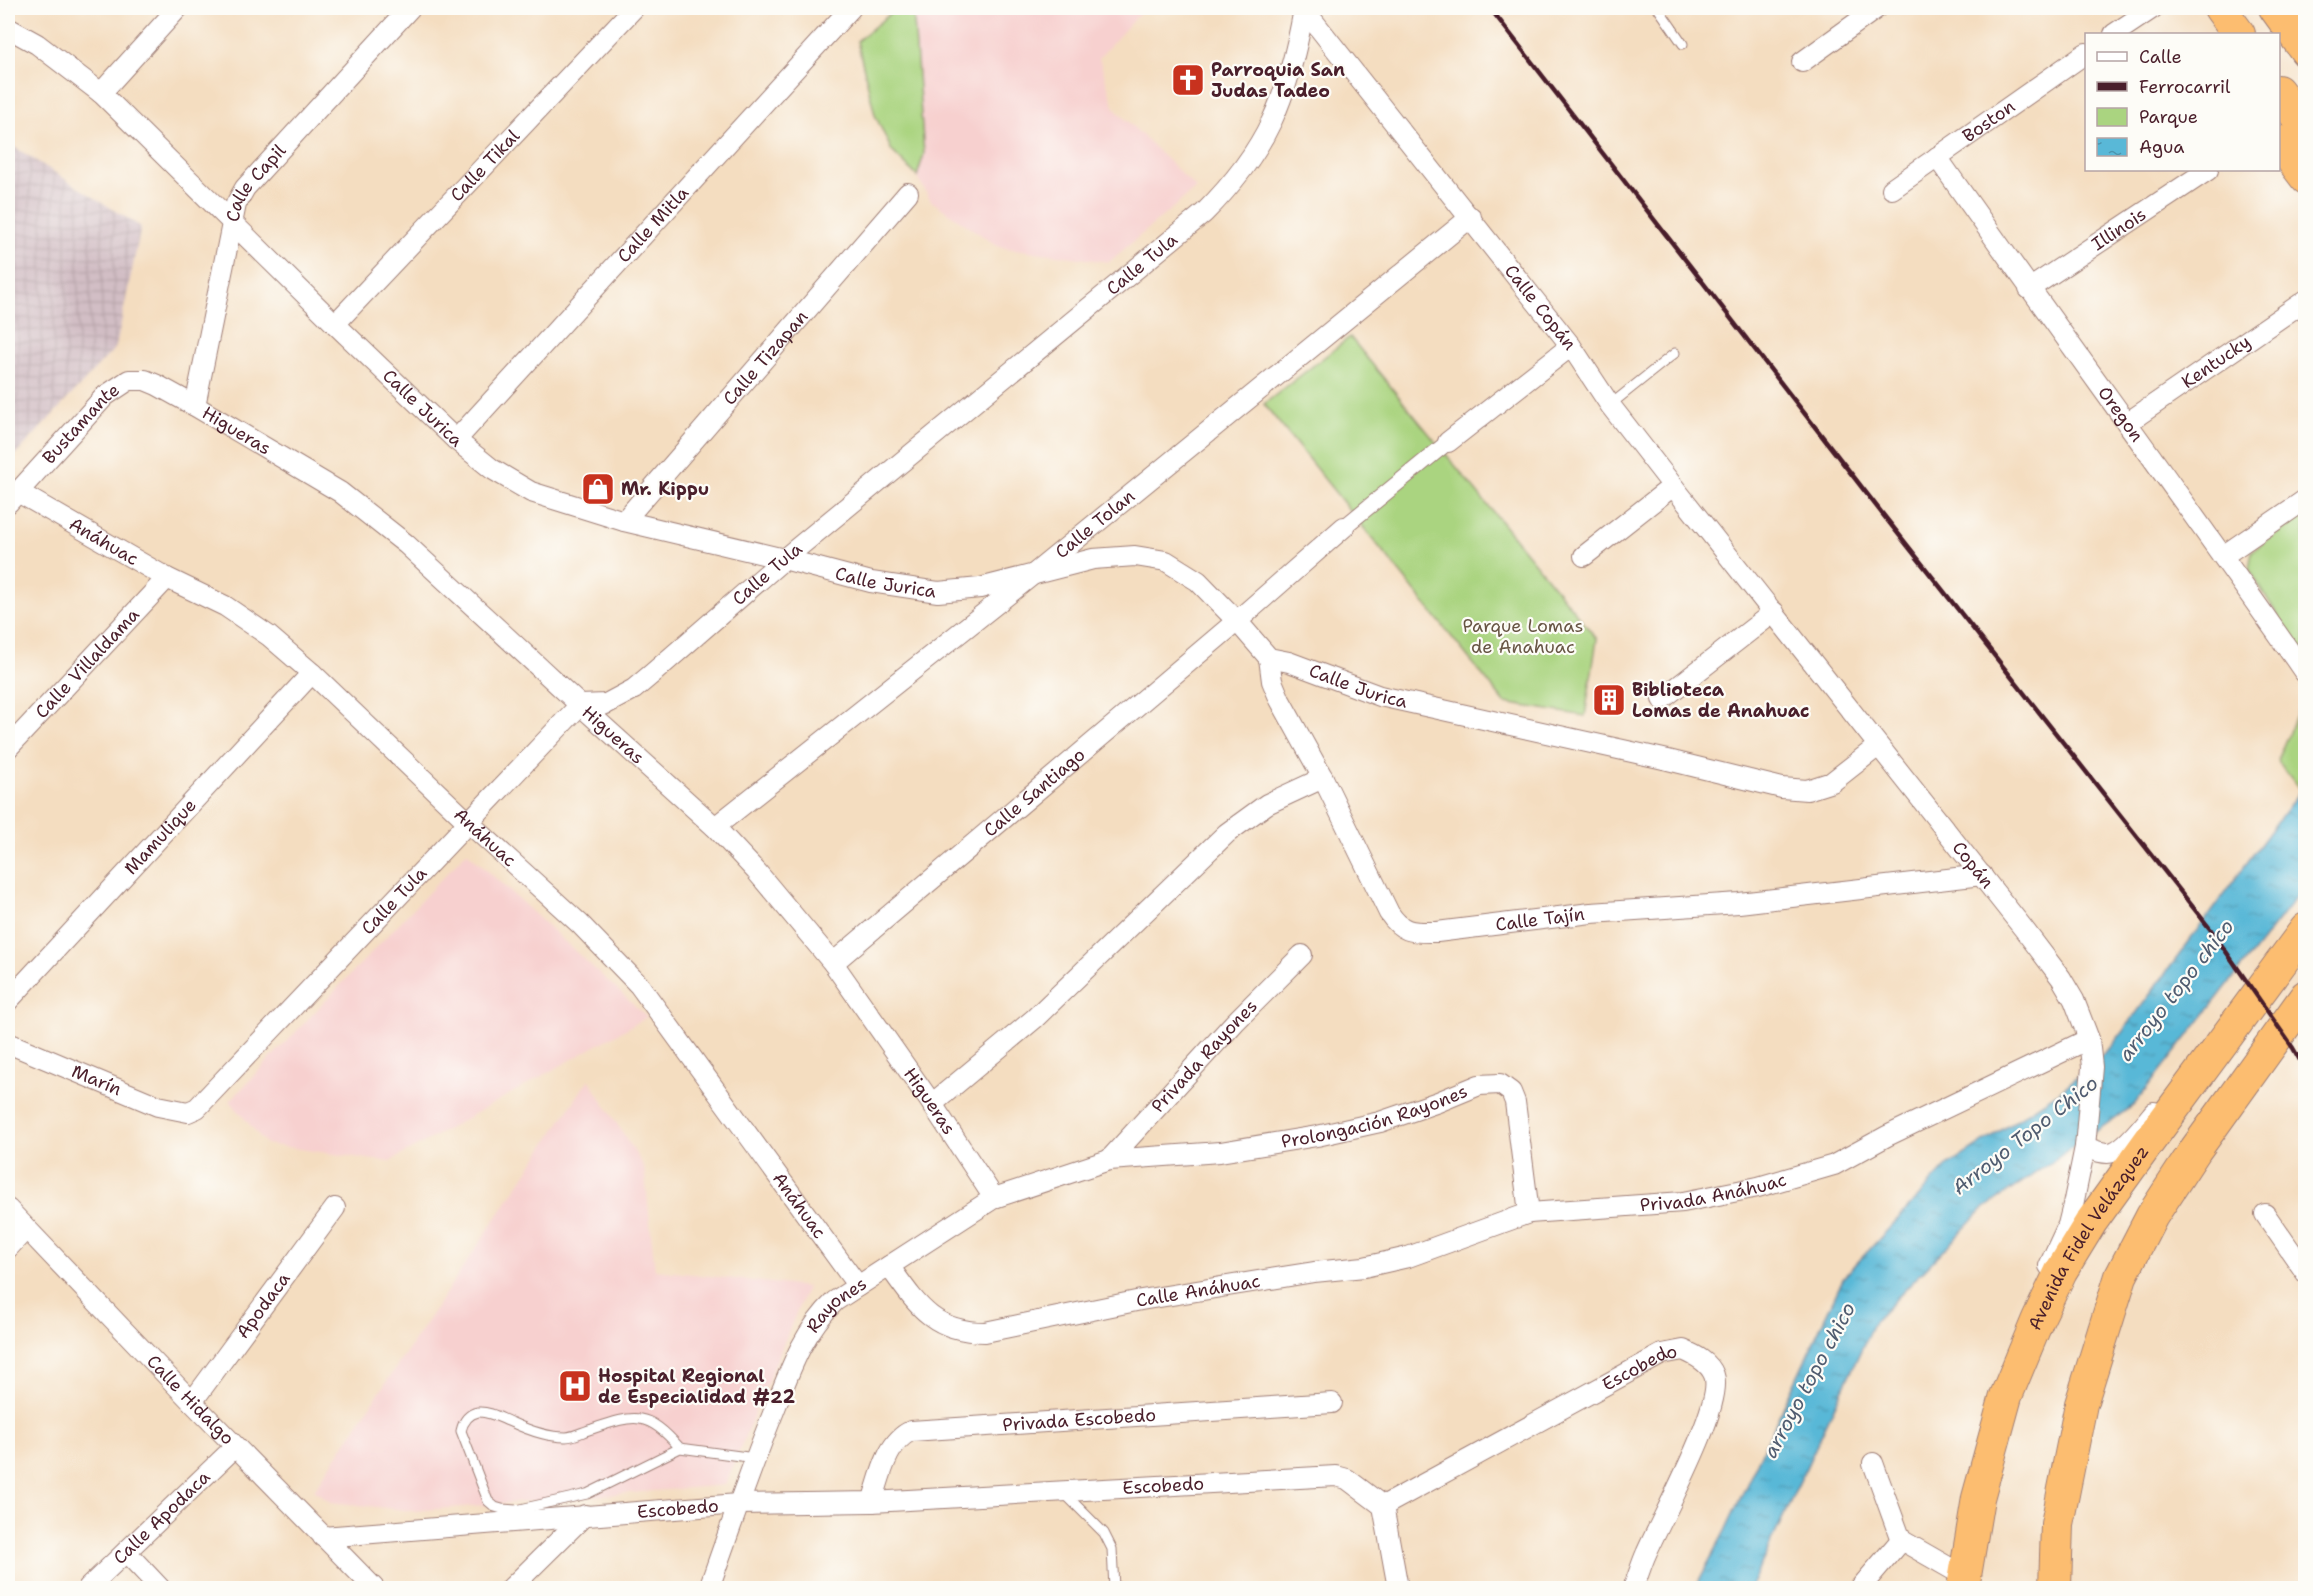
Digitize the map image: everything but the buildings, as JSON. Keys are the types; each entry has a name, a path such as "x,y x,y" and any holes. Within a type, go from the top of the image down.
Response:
{"highway":[{"path":"2219,8 2224,33"},
{"path":"2219,8 2238,33"},
{"path":"2275,8 2306,51"},
{"path":"2280,94 2306,129"},
{"path":"2280,144 2306,178"},
{"name":"Avenida Fidel Velázquez","path":"1963,1582 1978,1498 2006,1396 2061,1271 2091,1222 2306,929"},
{"path":"2055,1588 2057,1524 2081,1404 2121,1275 2152,1216 2306,996"}],"street":[{"path":"101,93 178,8"},
{"name":"Calle Capil","path":"195,406 236,204 245,188 410,8"},
{"name":"Calle Tikal","path":"334,324 634,8"},
{"name":"Calle Mitla","path":"456,440 851,8"},
{"name":"Calle Copán","path":"1303,8 1471,217 1571,346 1610,405 1774,612"},
{"name":"Calle Tula","path":"188,1112 198,1108 213,1094 580,705 606,704 634,689 784,559 1204,213 1247,165 1268,131 1282,99 1296,51 1303,8"},
{"path":"1802,62 1877,8"},
{"path":"2115,33 2152,8"},
{"name":"Calle Jurica","path":"8,28 37,44 101,93 334,324 456,440 492,469 531,492 624,521 871,582 938,592 980,588 1093,559 1135,556 1166,561 1198,581 1269,658 1289,662 1380,696 1668,760 1782,788 1807,790 1832,782 1878,746"},
{"name":"Boston","path":"1892,189 2085,54"},
{"name":"Oregon","path":"1937,157 2304,672"},
{"name":"Illinois","path":"2029,289 2206,171"},
{"name":"Calle Tizapan","path":"624,521 908,194"},
{"name":"Calle Tolan","path":"715,826 1035,573 1471,217"},
{"name":"Kentucky","path":"2127,423 2306,300"},
{"path":"1344,527 1571,346"},
{"name":"Higueras","path":"135,379 157,385 195,406 340,492 364,509 406,544 715,826 782,901 833,963 932,1104 994,1198"},
{"name":"Bustamante","path":"13,498 105,396 122,383 135,379"},
{"path":"1584,556 1673,486"},
{"name":"Anáhuac","path":"13,498 225,606 269,636 312,674 469,823 580,924 639,985 858,1286"},
{"path":"2223,556 2306,499"},
{"name":"Calle Santiago","path":"833,963 1237,621 1344,527"},
{"name":"Calle Villaldama","path":"8,748 167,578"},
{"path":"1662,699 1774,612"},
{"name":"Copán","path":"1774,612 2061,978 2074,1000 2089,1039 2092,1067 2085,1141 2068,1225 2015,1337 2010,1356 2006,1396"},
{"name":"Calle Tajín","path":"1269,658 1272,681 1280,700 1323,778 1389,913 1404,930 1437,932 1591,913 1739,903 1982,875"},
{"name":"Mamulique","path":"8,1001 312,674"},
{"path":"932,1104 1034,1019 1227,833 1267,804 1323,778"},
{"name":"Privada Rayones","path":"1109,1160 1235,1022 1302,955"},
{"path":"2085,1141 2102,1152 2115,1152 2227,1036"},
{"name":"Privada Anáhuac","path":"1529,1213 1683,1202 1758,1187 1834,1165 1887,1136 2089,1039"},
{"name":"Marín","path":"8,1042 158,1106 188,1112"},
{"name":"Prolongación Rayones","path":"1109,1160 1220,1152 1317,1136 1380,1122 1479,1085 1494,1083 1500,1084 1511,1092 1515,1102 1529,1213"},
{"name":"Rayones","path":"709,1588 755,1458 801,1346 818,1318 835,1301 994,1198 1109,1160"},
{"name":"Apodaca","path":"192,1402 335,1208"},
{"name":"Calle Hidalgo","path":"8,1209 235,1447 374,1588"},
{"name":"Calle Anáhuac","path":"889,1266 924,1313 938,1322 966,1332 985,1332 1142,1300 1314,1272 1364,1267 1408,1257 1529,1213"},
{"path":"2265,1214 2306,1273"},
{"path":"8,1248 26,1229"},
{"name":"Escobedo","path":"323,1537 738,1504 872,1502 1336,1476 1347,1479 1383,1506 1662,1354 1683,1350 1707,1364 1714,1375 1716,1387 1714,1399 1693,1453 1646,1554 1633,1588"},
{"name":"Privada Escobedo","path":"872,1502 889,1454 898,1439 911,1431 1332,1403"},
{"name":"Calle Apodaca","path":"88,1588 235,1447"},
{"path":"1873,1463 1901,1540 1963,1582"},
{"path":"1383,1506 1398,1588"},
{"path":"511,1588 585,1515"},
{"path":"1860,1588 1901,1540"},
{"path":"126,1552 160,1588"}],"lane":[{"path":"1658,8 1683,44"},
{"path":"1610,405 1675,353"},
{"path":"680,1448 663,1429 651,1421 640,1418 627,1418 566,1437 535,1432 478,1412 466,1419 461,1431 488,1501 495,1507 510,1510 525,1509 587,1494 680,1448 755,1458"},
{"path":"1062,1491 1104,1533 1112,1549 1114,1588"}],"shaded area":[{"path":"913,8 1144,8 1099,58 1115,109 1196,188 1109,262 999,247 931,201 917,176 924,154"},
{"path":"8,143 141,227 116,347 8,463"},
{"path":"467,852 647,1017 389,1162 266,1144 230,1101"},
{"name":"Hospital Regional de Especialidad #22","path":"589,1079 644,1167 655,1270 807,1287 725,1485 414,1511 330,1502 314,1490"}],"green space":[{"path":"897,8 913,8 924,154 917,176 892,151 875,115 857,41"},
{"name":"Parque Lomas de Anahuac","path":"1350,337 1597,639 1585,716 1505,703 1264,404"},
{"path":"2305,514 2305,660 2249,569 2252,551"},
{"path":"2305,695 2305,784 2301,791 2277,760"}],"water":[{"path":"2305,784 2305,886 2134,1105 1982,1210 1874,1322 1750,1588 1695,1588 1725,1531 1844,1277 1946,1167 2063,1089 2112,1046"}],"railway":[{"path":"1490,8 1881,512 2211,930 2293,1048 2306,1071"}],"place":[{"name":"Parroquia San Judas Tadeo","path":"1188,80"},
{"name":"Mr. Kippu","path":"598,489"},
{"name":"Biblioteca Lomas de Anahuac","path":"1609,700"},
{"name":"Hospital Regional de Especialidad #22","path":"575,1386"}],"water label":[{"name":"arroyo topo chico","path":"2176,990"},
{"name":"Arroyo Topo Chico","path":"2025,1135"},
{"name":"arroyo topo chico","path":"1809,1380"}]}
